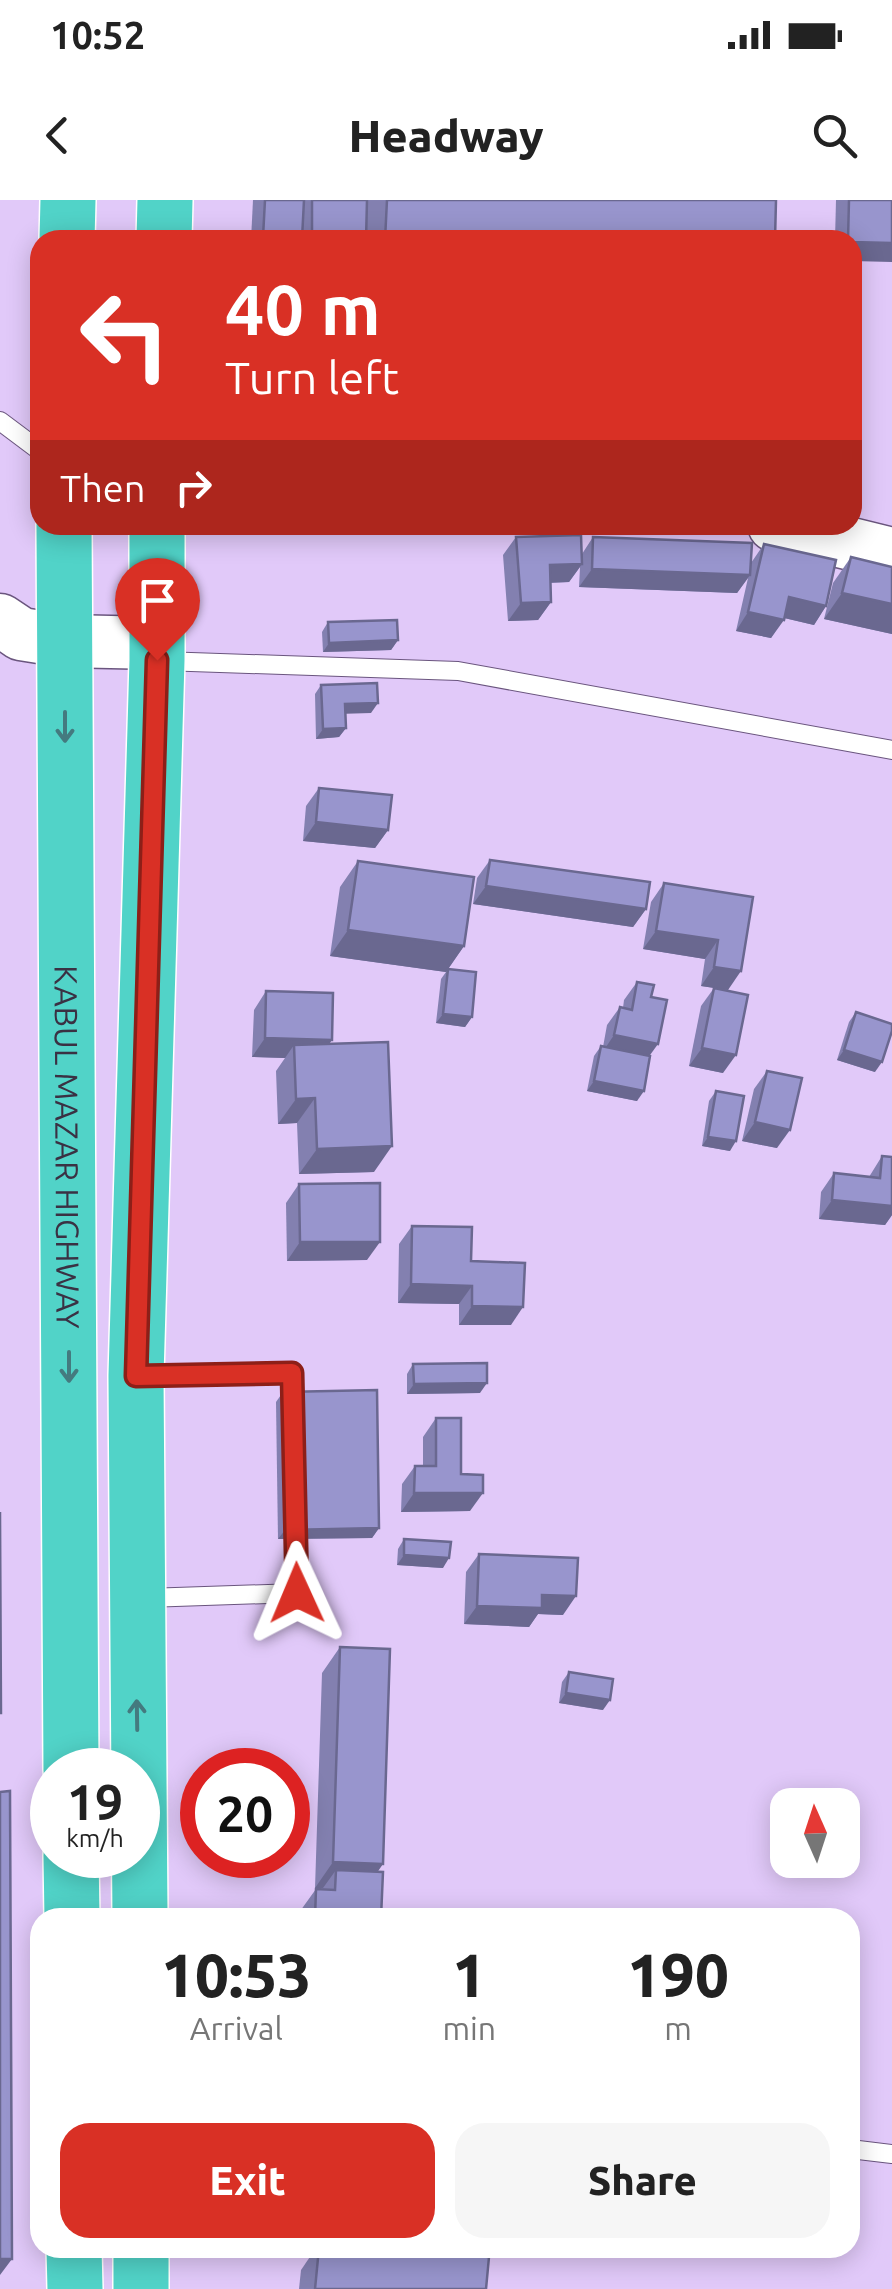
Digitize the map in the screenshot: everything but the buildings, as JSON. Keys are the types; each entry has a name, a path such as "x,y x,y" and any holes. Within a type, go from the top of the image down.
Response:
{"highway":[{"path":"67,230 68,200"},
{"path":"164,230 166,200"},
{"name":"KABUL MAZAR HIGHWAY","path":"64,535 70,1748"},
{"path":"140,1908 136,1376 157,535"},
{"path":"70,1601 135,1598"},
{"path":"71,1878 72,1908"},
{"path":"74,2258 75,2289"},
{"path":"141,2258 141,2289"}],"street":[{"path":"815,535 892,554"},
{"path":"0,620 21,634 157,652"}],"lane":[{"path":"0,421 30,444"},
{"path":"157,652 458,671 892,750"},
{"path":"136,1376 292,1373 294,1428"},
{"path":"135,1598 297,1593 295,1502"},
{"path":"860,2150 892,2154"}],"route":[{"path":"157,660 136,1376 292,1373 297,1593"}]}
